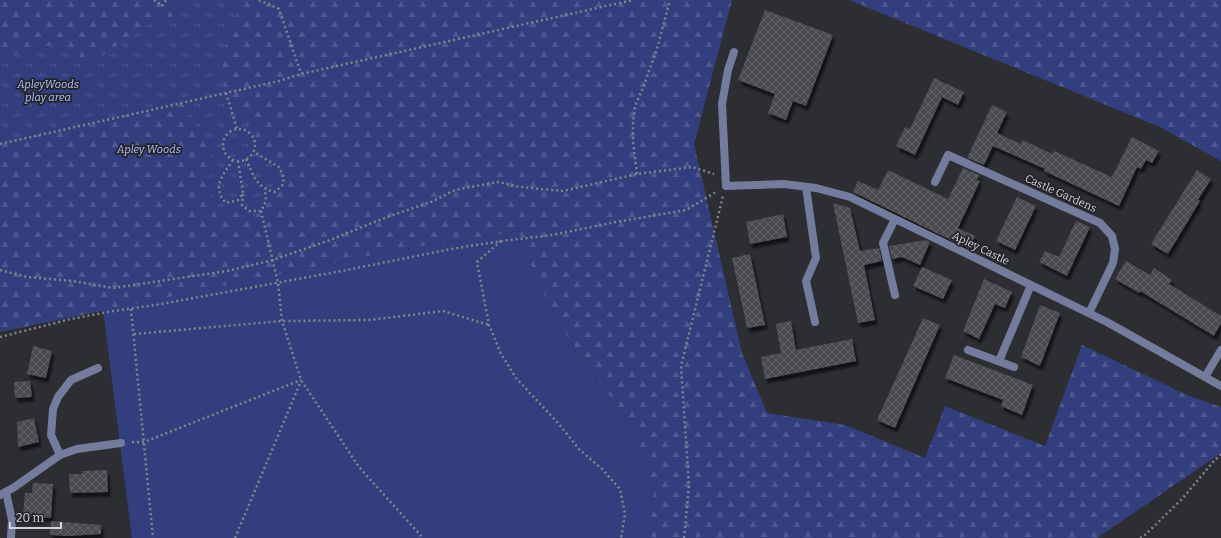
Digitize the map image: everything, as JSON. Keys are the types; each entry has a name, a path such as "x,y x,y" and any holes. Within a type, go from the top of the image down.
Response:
{"street":[{"path":"726,186 722,104 728,70 734,52"},
{"name":"Castle Gardens","path":"935,182 948,155 1100,223 1112,236 1115,249 1113,263 1089,313"},
{"name":"Apley Castle","path":"726,186 784,184 806,187 850,197 1089,313 1221,386"},
{"path":"806,187 816,258 806,281 815,322"},
{"path":"895,219 883,243 895,295"},
{"path":"999,361 1031,285"},
{"path":"968,350 1014,367"},
{"path":"1205,378 1221,350"},
{"path":"60,455 51,435 52,409 58,397 71,380 98,368"},
{"path":"11,538 12,520 3,494 60,455 77,449 121,443"}],"path":[{"path":"154,0 162,6 166,0"},
{"path":"259,0 279,9 301,74"},
{"path":"0,144 279,81 301,74 633,0"},
{"path":"637,174 633,142 635,106 643,88 656,49 670,0"},
{"path":"226,93 237,128"},
{"path":"237,128 243,129 252,134 256,145 254,152 248,159 238,161 233,160 225,153 223,143 227,134 231,130 237,128"},
{"path":"246,159 257,182 265,189 274,192 282,186 284,178 279,167 254,152"},
{"path":"233,160 218,184 220,197 226,203 238,200 243,193"},
{"path":"238,161 243,193 242,205 249,212 260,211"},
{"path":"0,270 27,277 73,281 113,288 227,271 273,260 431,202 455,190 498,182 520,187 562,191 637,174 692,167 720,176 725,176"},
{"path":"0,337 71,319 108,312 278,283 451,249 552,235 686,210 726,186"},
{"path":"684,538 689,485 681,366 726,186"},
{"path":"265,189 266,201 260,211 278,283 282,321 302,380 359,466 423,538"},
{"path":"502,241 477,262 489,325 500,354 516,378 558,423 579,449 602,469 620,489 625,514 621,538"},
{"path":"131,309 153,538"},
{"path":"134,334 282,321 369,320 443,311 489,325"},
{"path":"121,443 144,442 302,380"},
{"path":"235,538 302,380"},
{"path":"1140,538 1144,536 1182,499 1221,454"}],"green space":[{"name":"Apley Woods","path":"0,0 732,0 694,144 742,353 767,413 845,425 925,458 945,406 1045,446 1082,345 1187,395 1221,407 1221,453 1097,538 649,538 654,493 633,425 579,357 537,281 519,231 392,251 0,332"},
{"name":"ApleyWoods play area","path":"182,0 243,0 231,34 217,61 226,93 235,99 245,120 288,183 255,217 217,207 205,181 215,166 208,144 183,102 0,144 0,59 51,45 93,62 146,25 171,17"},
{"path":"849,0 1221,0 1221,161 1160,127"},
{"path":"520,231 531,256 537,281 579,357 633,425 654,493 649,538 132,538 103,310 392,251"}],"building":[{"path":"765,10 833,35 806,106 793,101 786,120 768,113 775,94 738,80"},
{"path":"934,78 964,92 958,105 942,97 915,155 896,146 905,127 910,129"},
{"path":"992,105 1007,112 997,133 1021,144 1023,140 1052,154 1054,151 1112,177 1132,137 1159,151 1152,163 1146,160 1141,169 1137,167 1119,206 1044,171 1045,169 993,146 984,165 967,158"},
{"path":"963,168 979,175 977,180 980,181 958,228 975,236 969,249 853,192 858,181 878,190 888,170 948,199"},
{"path":"1197,170 1211,179 1198,200 1200,201 1168,254 1151,244"},
{"path":"1017,197 1036,206 1015,250 996,241"},
{"path":"833,203 850,208 860,251 879,248 882,261 864,265 875,320 858,323"},
{"path":"783,214 787,237 750,244 746,222"},
{"path":"1076,221 1090,227 1067,276 1039,262 1045,251 1059,257"},
{"path":"926,240 930,242 920,265 902,257 892,259 889,246"},
{"path":"750,254 765,325 747,328 732,258"},
{"path":"1126,261 1150,275 1154,268 1172,280 1169,284 1221,316 1221,323 1214,336 1140,291 1139,293 1115,279"},
{"path":"922,267 952,280 943,299 913,286"},
{"path":"984,279 1012,292 1005,308 995,304 979,339 963,331"},
{"path":"1040,305 1060,313 1040,366 1021,357"},
{"path":"923,318 940,325 895,428 877,420"},
{"path":"791,321 796,350 852,339 856,361 765,379 761,357 781,353 776,324"},
{"path":"33,346 52,351 46,378 27,374"},
{"path":"954,355 1033,385 1022,415 1001,406 1003,400 945,378"},
{"path":"30,381 32,397 15,398 14,382"},
{"path":"34,418 39,442 18,447 17,422"},
{"path":"107,470 108,492 70,493 69,474 82,474 82,471"},
{"path":"33,483 53,484 51,518 23,516 25,493 32,493"},
{"path":"51,521 101,525 101,534 69,536 50,535"}]}
